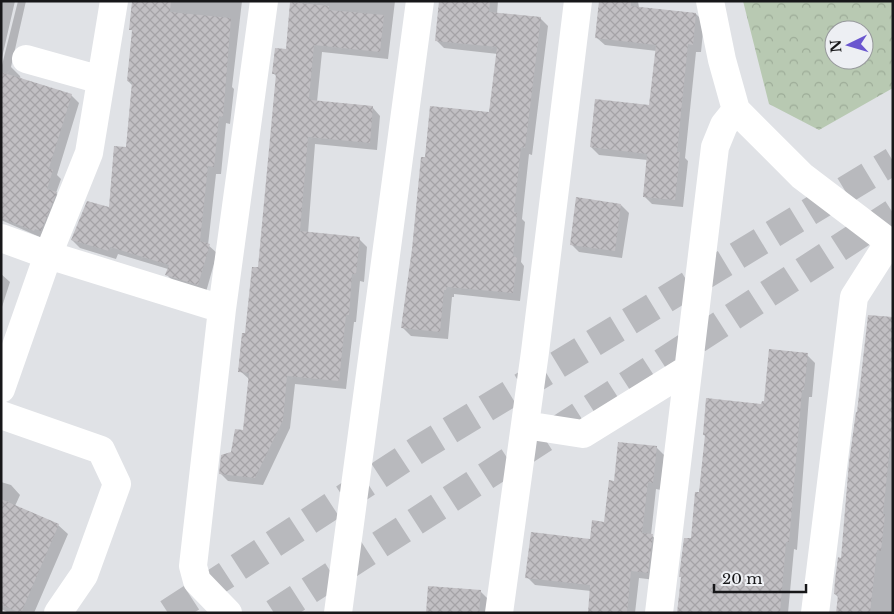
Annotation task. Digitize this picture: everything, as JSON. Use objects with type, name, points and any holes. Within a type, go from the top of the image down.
[{"type":"street","points":[[1,389],[48,255],[89,153],[114,1]]},
{"type":"street","points":[[228,613],[197,581],[193,566],[222,309],[264,1]]},
{"type":"street","points":[[338,613],[420,1]]},
{"type":"street","points":[[499,613],[525,425],[578,1]]},
{"type":"street","points":[[710,1],[722,60],[736,110],[802,176],[891,243],[854,297],[815,613]]},
{"type":"street","points":[[26,59],[101,80]]},
{"type":"street","points":[[659,613],[715,147],[724,125],[736,110]]},
{"type":"street","points":[[1,238],[48,255],[222,309]]},
{"type":"street","points":[[525,425],[582,434],[688,370]]},
{"type":"street","points":[[1,415],[101,450],[117,484],[84,575],[58,613]]},
{"type":"green space","points":[[743,1],[893,1],[893,88],[819,130],[769,104]]},
{"type":"building","points":[[132,1],[171,1],[170,12],[231,18],[223,117],[219,116],[214,167],[208,166],[200,241],[210,244],[198,285],[165,275],[169,265],[110,247],[109,251],[71,240],[87,201],[109,207],[114,146],[126,147],[132,82],[127,81],[132,30],[129,30]]},
{"type":"building","points":[[439,1],[490,1],[489,12],[541,17],[525,148],[521,147],[514,212],[517,213],[513,256],[517,257],[513,293],[447,287],[444,290],[440,332],[401,328],[412,249],[421,157],[425,157],[430,106],[489,112],[497,47],[435,41]]},
{"type":"building","points":[[599,1],[631,1],[631,6],[696,13],[693,45],[688,44],[677,152],[680,152],[675,200],[643,197],[647,154],[590,147],[595,99],[649,105],[656,45],[595,38]]},
{"type":"building","points":[[290,2],[329,6],[329,10],[384,15],[380,52],[314,45],[309,98],[311,100],[373,106],[370,143],[308,137],[300,231],[360,237],[356,274],[352,274],[349,315],[346,315],[339,381],[287,376],[283,420],[255,478],[219,474],[221,455],[231,452],[235,429],[243,430],[249,373],[238,372],[242,333],[245,333],[252,267],[258,267],[276,74],[272,74],[275,48],[286,49]]},
{"type":"building","points":[[1,72],[72,94],[49,168],[53,170],[47,189],[57,192],[41,231],[35,229],[34,231],[1,218]]},
{"type":"building","points":[[576,197],[621,204],[615,251],[570,245]]},
{"type":"building","points":[[868,315],[893,317],[893,416],[883,514],[885,514],[881,551],[877,550],[870,613],[836,613],[838,595],[834,594],[835,580],[838,557],[841,558],[849,462],[857,412]]},
{"type":"building","points":[[769,349],[808,353],[804,390],[802,390],[789,542],[786,542],[780,613],[677,613],[684,538],[691,538],[695,492],[699,492],[705,435],[703,435],[706,398],[761,404],[764,401]]},
{"type":"building","points":[[618,442],[657,446],[653,483],[648,482],[642,533],[653,534],[648,573],[631,571],[627,613],[588,613],[590,585],[525,578],[531,532],[590,539],[592,520],[604,522],[609,480],[614,481]]},
{"type":"building","points":[[1,499],[59,524],[21,613],[1,605]]},
{"type":"building","points":[[428,586],[481,590],[479,613],[426,613]]},
{"type":"tunnel","points":[[168,613],[419,449],[893,161]]},
{"type":"tunnel","points":[[274,613],[893,213]]}]
